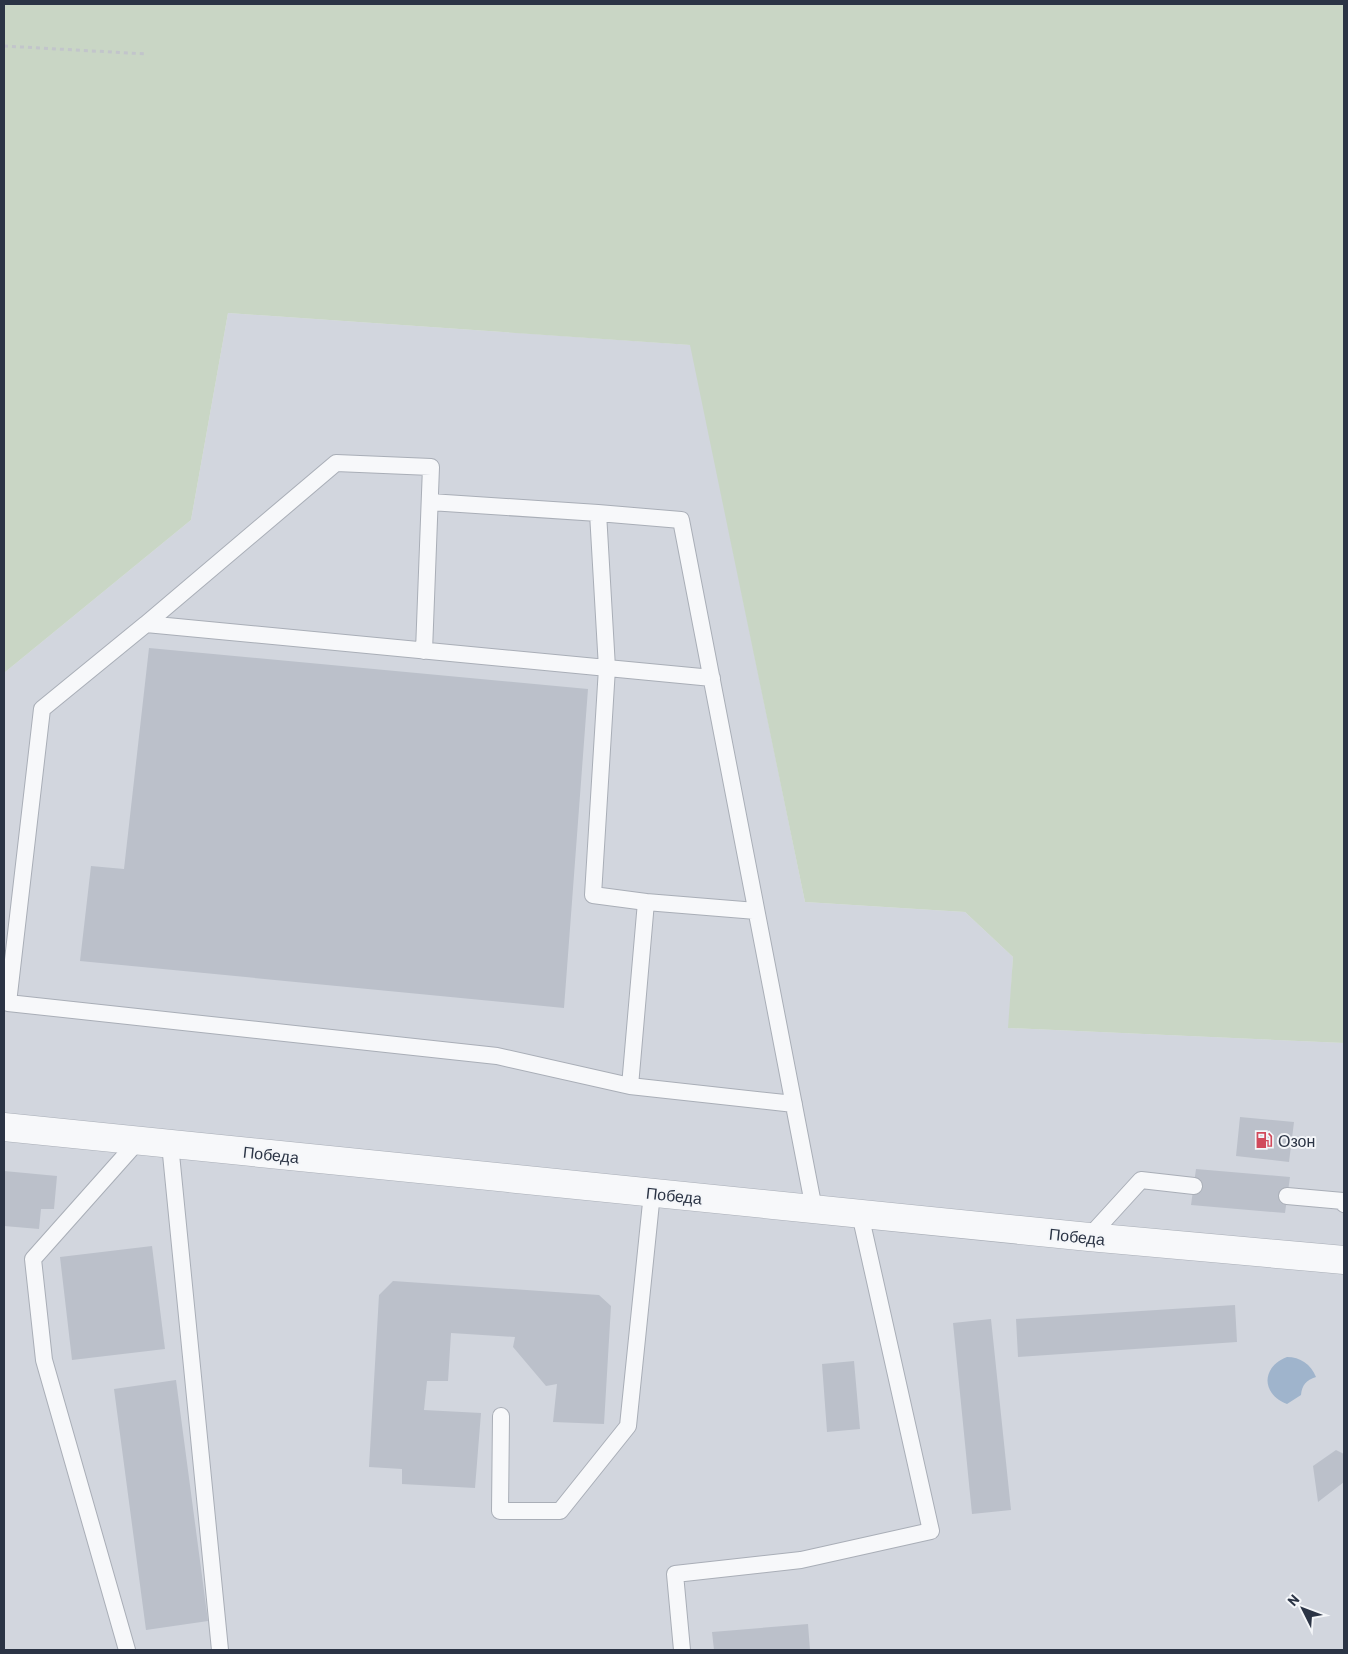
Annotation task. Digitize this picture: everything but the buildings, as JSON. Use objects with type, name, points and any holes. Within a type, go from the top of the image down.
[{"type":"street","name":"Победа","points":[[4,1127],[1089,1237],[1344,1260]]},
{"type":"lane","points":[[424,650],[431,467],[336,463],[146,624],[42,709],[8,1003],[497,1056],[630,1086],[794,1104]]},
{"type":"lane","points":[[430,502],[681,520],[814,1209]]},
{"type":"lane","points":[[598,513],[607,668],[593,895],[646,902],[756,910]]},
{"type":"lane","points":[[146,624],[712,678]]},
{"type":"lane","points":[[630,1086],[646,902]]},
{"type":"lane","points":[[126,1650],[44,1360],[33,1258],[138,1141]]},
{"type":"lane","points":[[170,1144],[220,1650]]},
{"type":"lane","points":[[1089,1237],[1141,1180],[1194,1186]]},
{"type":"lane","points":[[501,1416],[500,1511],[560,1511],[628,1426],[652,1192]]},
{"type":"lane","points":[[1287,1196],[1343,1201],[1344,1204]]},
{"type":"lane","points":[[682,1650],[675,1574],[802,1560],[931,1531],[860,1214]]},
{"type":"path","points":[[4,46],[147,54]]},
{"type":"shaded area","points":[[228,313],[691,345],[805,902],[965,912],[1013,957],[1009,1028],[1344,1043],[1344,1650],[4,1650],[4,673],[191,520]]},
{"type":"green space","points":[[4,4],[1344,4],[1344,1043],[1008,1028],[1013,957],[965,912],[805,902],[690,345],[228,313],[191,520],[4,673]]},
{"type":"water","points":[[1287,1357],[1296,1358],[1304,1362],[1311,1368],[1316,1377],[1305,1383],[1301,1395],[1287,1404],[1278,1400],[1272,1394],[1268,1380],[1272,1367],[1278,1361]]},
{"type":"place","name":"Озон","points":[[1264,1140]]}]
